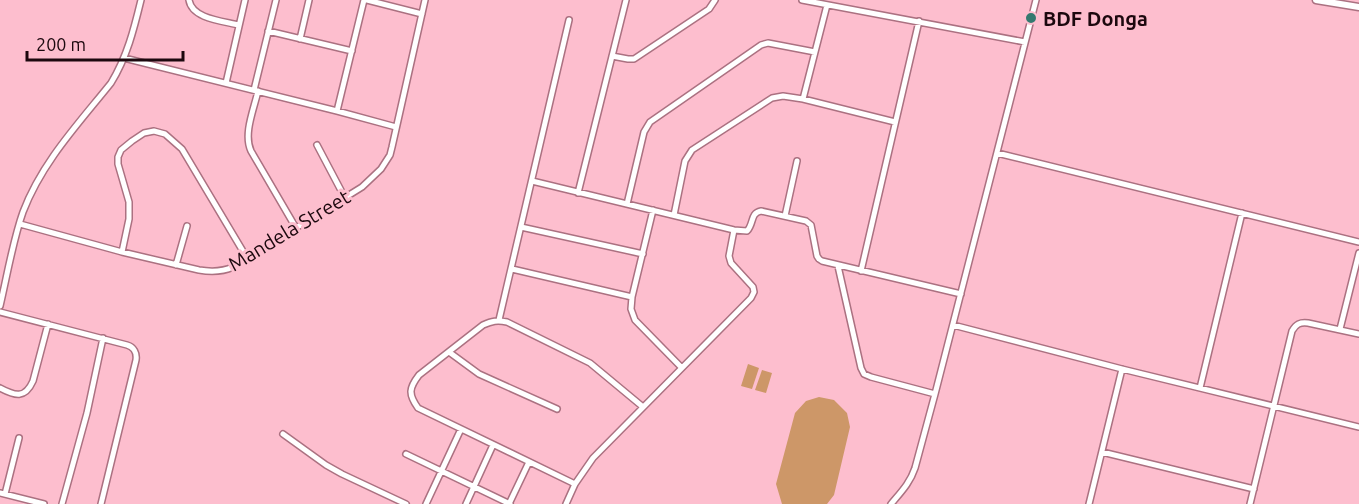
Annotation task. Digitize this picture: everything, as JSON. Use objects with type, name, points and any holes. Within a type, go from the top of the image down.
[{"type":"main road","points":[[1316,0],[1359,5]]},
{"type":"main road","points":[[1340,0],[1359,5]]},
{"type":"street","points":[[0,306],[3,283],[30,196],[46,166],[111,82],[124,58],[141,0]]},
{"type":"street","points":[[189,0],[191,8],[200,15],[239,24]]},
{"type":"street","points":[[226,83],[245,0]]},
{"type":"street","points":[[276,0],[247,135],[251,151],[296,228]]},
{"type":"street","points":[[300,39],[309,0]]},
{"type":"street","points":[[337,111],[366,0],[422,14]]},
{"type":"street","name":"Mandela Street","points":[[20,224],[176,265],[204,271],[229,269],[345,198],[371,180],[381,169],[390,155],[425,0]]},
{"type":"street","points":[[579,193],[627,0]]},
{"type":"street","points":[[612,56],[634,59],[709,9],[715,0]]},
{"type":"street","points":[[802,0],[1025,42]]},
{"type":"street","points":[[891,504],[912,478],[1036,0]]},
{"type":"street","points":[[803,99],[827,5]]},
{"type":"street","points":[[499,320],[569,20]]},
{"type":"street","points":[[861,271],[920,21]]},
{"type":"street","points":[[268,31],[352,51]]},
{"type":"street","points":[[627,204],[644,132],[650,122],[761,45],[768,43],[815,52]]},
{"type":"street","points":[[124,58],[396,127]]},
{"type":"street","points":[[674,215],[685,161],[692,150],[772,98],[783,96],[803,99],[895,122]]},
{"type":"street","points":[[122,252],[129,219],[129,202],[117,164],[118,157],[132,141],[144,133],[154,131],[165,134],[182,149],[247,258]]},
{"type":"street","points":[[317,145],[345,198]]},
{"type":"street","points":[[997,153],[1359,242]]},
{"type":"street","points":[[784,216],[797,161]]},
{"type":"street","points":[[532,182],[734,230],[747,231],[754,214],[761,211],[806,221],[809,223],[819,259],[838,266],[961,294]]},
{"type":"street","points":[[653,210],[631,309],[635,320],[681,368]]},
{"type":"street","points":[[1200,388],[1242,213]]},
{"type":"street","points":[[176,265],[187,226]]},
{"type":"street","points":[[521,227],[642,254]]},
{"type":"street","points":[[566,504],[575,484],[592,458],[751,298],[754,292],[753,287],[731,263],[729,256],[734,230]]},
{"type":"street","points":[[1340,329],[1359,253]]},
{"type":"street","points":[[838,266],[864,374],[935,394]]},
{"type":"street","points":[[512,269],[632,297]]},
{"type":"street","points":[[0,312],[130,345],[134,350],[136,357],[101,504]]},
{"type":"street","points":[[575,484],[418,408],[412,399],[411,390],[414,382],[419,375],[483,325],[499,320],[590,363],[643,407]]},
{"type":"street","points":[[1250,504],[1295,325],[1308,323],[1359,334]]},
{"type":"street","points":[[0,388],[15,394],[29,389],[48,324]]},
{"type":"street","points":[[953,326],[1359,427]]},
{"type":"street","points":[[62,504],[87,413],[103,338]]},
{"type":"street","points":[[449,352],[479,374],[557,409]]},
{"type":"street","points":[[1089,504],[1122,369]]},
{"type":"street","points":[[426,504],[461,429]]},
{"type":"street","points":[[283,434],[326,465],[406,504]]},
{"type":"street","points":[[19,438],[2,493],[33,503],[44,504]]},
{"type":"street","points":[[466,504],[494,445]]},
{"type":"street","points":[[1102,452],[1254,489]]},
{"type":"street","points":[[406,454],[509,504],[529,462]]},
{"type":"shaded area","points":[[748,364],[759,368],[752,389],[741,386]]},
{"type":"shaded area","points":[[762,370],[772,373],[766,393],[755,390]]},
{"type":"shaded area","points":[[819,397],[834,400],[847,413],[850,427],[834,495],[827,504],[782,504],[776,484],[795,413],[806,401]]},
{"type":"place","name":"BDF Donga","points":[[1031,18]]}]
